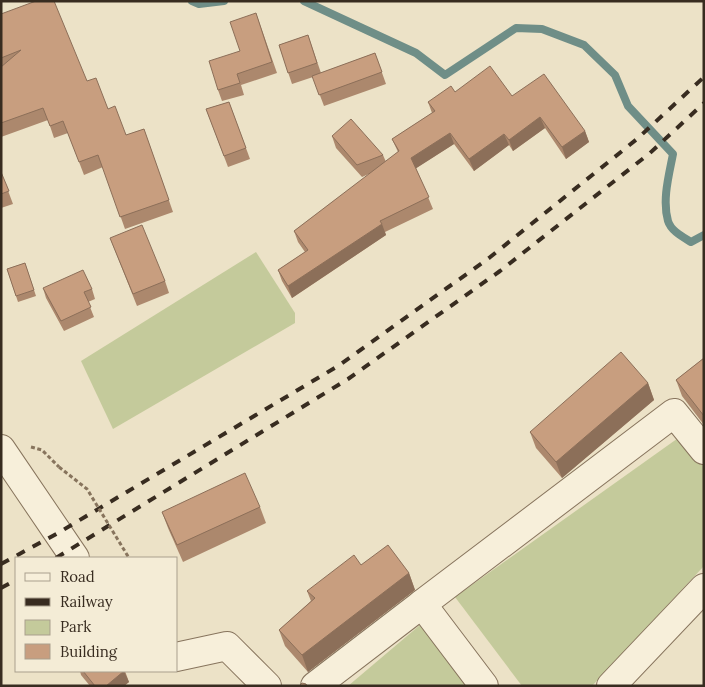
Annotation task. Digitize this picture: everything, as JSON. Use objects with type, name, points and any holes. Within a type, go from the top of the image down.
[{"type":"street","points":[[315,686],[674,413],[704,450]]},
{"type":"street","points":[[4,457],[74,557]]},
{"type":"street","points":[[611,686],[704,588]]},
{"type":"street","points":[[422,604],[484,686]]},
{"type":"street","points":[[178,657],[227,646],[267,686]]},
{"type":"path","points":[[59,467],[88,489],[128,557]]},
{"type":"green space","points":[[256,252],[295,313],[295,323],[113,429],[81,361]]},
{"type":"green space","points":[[681,436],[704,464],[704,566],[592,686],[522,686],[455,597]]},
{"type":"green space","points":[[420,625],[468,686],[348,686]]},
{"type":"building","points":[[36,1],[54,1],[87,81],[96,78],[108,109],[115,106],[126,135],[144,129],[169,200],[120,217],[98,155],[79,162],[63,121],[50,126],[43,108],[1,123],[1,67],[21,50],[1,58],[1,14]]},
{"type":"building","points":[[256,13],[272,62],[237,74],[240,83],[218,90],[209,61],[240,51],[230,22]]},
{"type":"building","points":[[308,35],[317,63],[288,73],[279,45]]},
{"type":"building","points":[[375,53],[382,72],[319,95],[312,76]]},
{"type":"building","points":[[490,66],[512,96],[544,74],[585,131],[562,147],[540,117],[509,140],[504,134],[469,159],[450,133],[411,158],[429,197],[380,221],[382,224],[288,286],[278,270],[308,250],[294,231],[399,151],[392,139],[435,111],[428,102],[451,86],[455,92]]},
{"type":"building","points":[[229,102],[246,148],[224,156],[206,109]]},
{"type":"building","points":[[351,119],[383,155],[357,165],[332,136]]},
{"type":"building","points":[[1,172],[9,191],[1,194]]},
{"type":"building","points":[[142,225],[165,281],[133,294],[110,238]]},
{"type":"building","points":[[25,263],[34,290],[16,296],[7,269]]},
{"type":"building","points":[[83,270],[92,289],[84,292],[91,307],[61,321],[43,288]]},
{"type":"building","points":[[621,352],[648,383],[556,462],[530,432]]},
{"type":"building","points":[[704,358],[704,416],[676,380]]},
{"type":"building","points":[[245,473],[260,507],[177,545],[162,512]]},
{"type":"building","points":[[388,545],[409,573],[302,655],[279,630],[315,598],[307,591],[354,555],[361,565]]},
{"type":"building","points":[[84,672],[123,672],[106,686],[95,686]]},
{"type":"waterway","points":[[192,1],[199,4],[224,1]]},
{"type":"waterway","points":[[304,1],[416,53],[445,75],[516,28],[542,29],[584,45],[615,75],[628,106],[673,154],[666,196],[666,213],[670,225],[691,242],[704,235]]},
{"type":"railway","points":[[1,564],[58,533],[338,366],[489,258],[637,139],[704,77]]},
{"type":"railway","points":[[58,557],[348,379],[500,271],[650,153],[704,103]]},
{"type":"railway","points":[[1,588],[15,581]]}]
